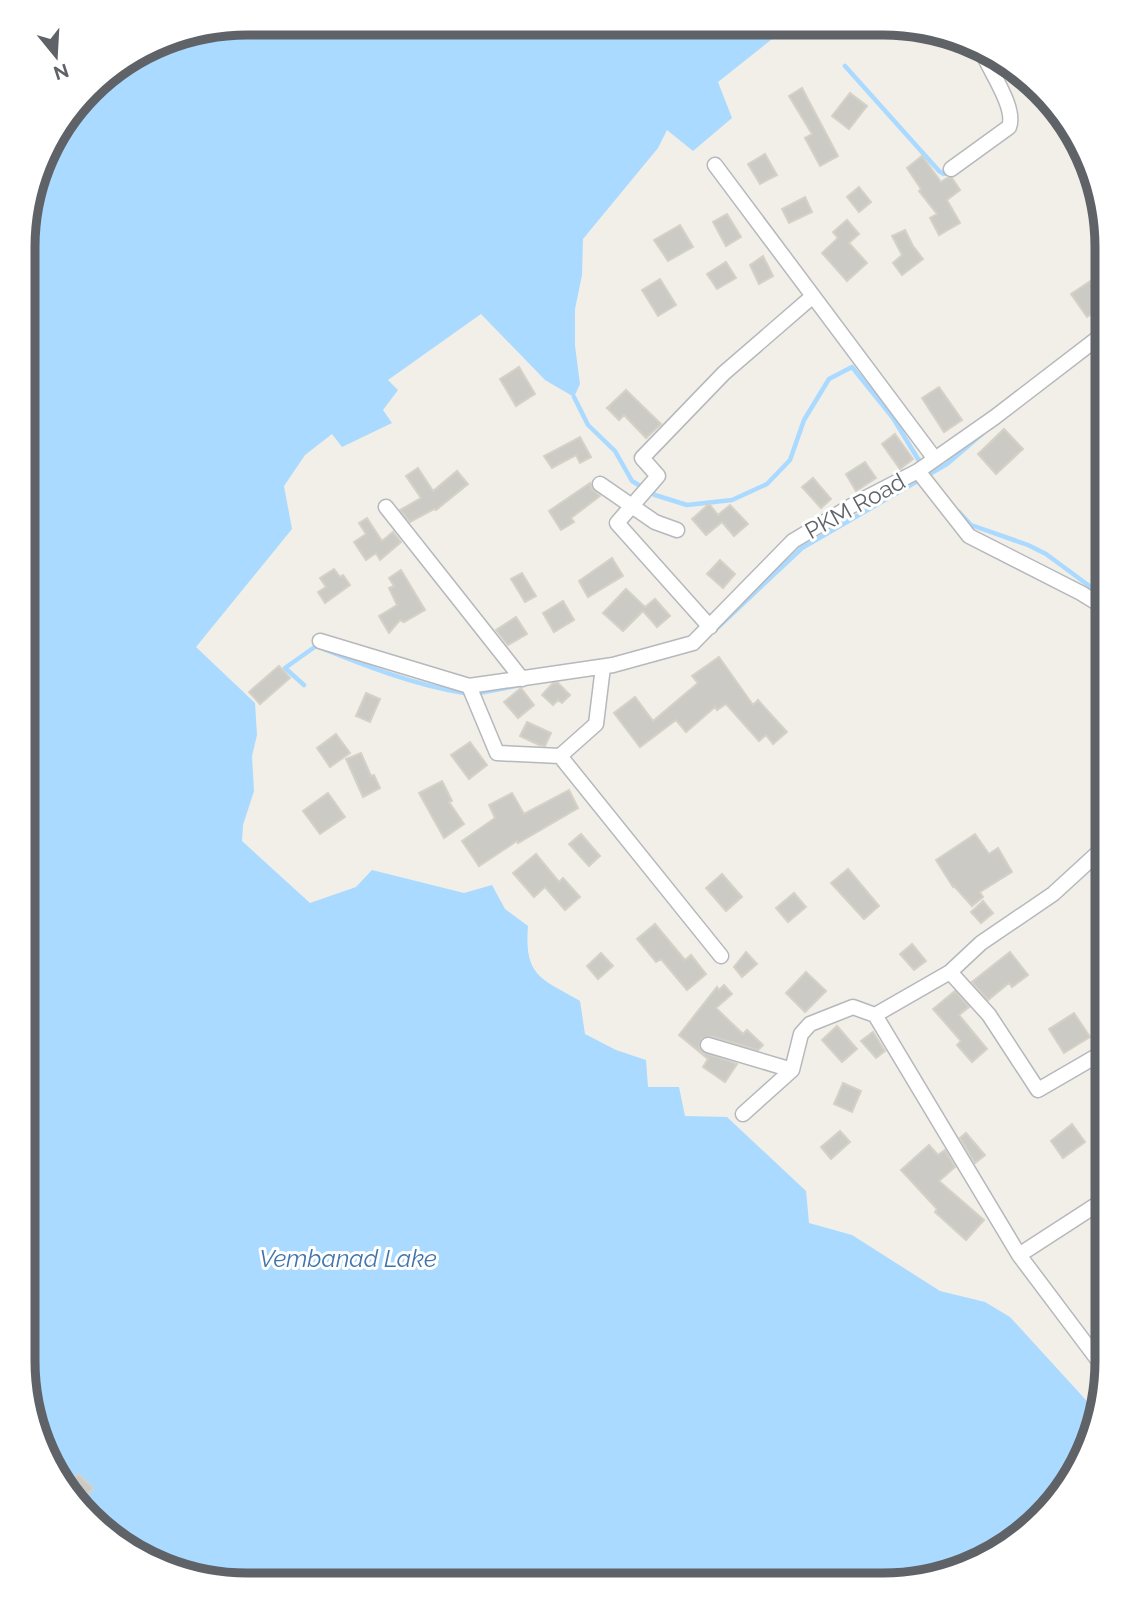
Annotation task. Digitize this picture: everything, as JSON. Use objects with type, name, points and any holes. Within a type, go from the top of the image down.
[{"type":"street","points":[[951,169],[1009,127],[1012,120],[1009,106],[987,62]]},
{"type":"street","points":[[715,165],[935,459]]},
{"type":"street","points":[[710,627],[617,523],[658,476],[642,458],[724,373],[813,296]]},
{"type":"street","name":"PKM Road","points":[[320,641],[469,686],[603,667],[687,648],[793,541],[858,502],[918,471],[995,417],[1095,340]]},
{"type":"street","points":[[918,471],[969,536],[1095,602]]},
{"type":"street","points":[[600,484],[655,522],[677,530]]},
{"type":"street","points":[[386,507],[522,678]]},
{"type":"street","points":[[469,686],[497,753],[560,756],[596,724],[603,667]]},
{"type":"street","points":[[560,756],[721,956]]},
{"type":"street","points":[[875,1015],[950,972],[981,943],[1053,894],[1095,856]]},
{"type":"street","points":[[950,972],[989,1015],[1038,1090],[1095,1057]]},
{"type":"street","points":[[743,1114],[792,1070],[802,1034],[810,1024],[853,1007],[875,1015],[1019,1255],[1095,1357]]},
{"type":"street","points":[[708,1045],[792,1070]]},
{"type":"street","points":[[1019,1255],[1095,1206]]},
{"type":"water","name":"Vembanad Lake","points":[[233,35],[779,35],[718,82],[732,118],[693,151],[667,130],[658,148],[583,239],[582,275],[575,309],[575,346],[580,384],[574,397],[545,380],[481,314],[388,380],[398,390],[383,410],[392,423],[342,447],[332,434],[305,455],[284,486],[292,529],[196,647],[255,703],[257,735],[252,756],[254,791],[243,825],[242,841],[310,903],[356,887],[372,870],[464,893],[492,885],[505,909],[528,926],[529,956],[538,974],[545,981],[580,1001],[585,1034],[616,1050],[646,1060],[648,1087],[679,1087],[685,1116],[727,1117],[806,1191],[809,1223],[852,1235],[940,1291],[985,1302],[1010,1317],[1090,1405],[1073,1455],[1042,1501],[1001,1537],[977,1551],[938,1566],[883,1573],[219,1571],[192,1566],[141,1545],[97,1511],[71,1479],[51,1442],[42,1416],[35,1361],[35,247],[39,206],[46,179],[63,141],[88,107],[129,71],[179,46]]},
{"type":"building","points":[[802,88],[838,156],[820,166],[805,138],[812,134],[789,96]]},
{"type":"building","points":[[850,93],[867,106],[849,129],[832,116]]},
{"type":"building","points":[[765,154],[777,175],[760,184],[748,164]]},
{"type":"building","points":[[922,156],[941,182],[952,178],[960,190],[947,200],[960,223],[939,235],[930,218],[937,214],[919,191],[921,189],[907,168]]},
{"type":"building","points":[[859,187],[871,202],[859,212],[847,197]]},
{"type":"building","points":[[805,197],[812,212],[789,223],[782,209]]},
{"type":"building","points":[[727,214],[741,237],[726,246],[713,222]]},
{"type":"building","points":[[847,220],[859,234],[849,243],[867,263],[847,281],[822,253],[838,238],[833,232]]},
{"type":"building","points":[[680,225],[693,247],[668,261],[654,240]]},
{"type":"building","points":[[905,230],[923,259],[902,275],[893,263],[902,255],[892,236]]},
{"type":"building","points":[[763,256],[773,276],[759,284],[750,265]]},
{"type":"building","points":[[726,262],[736,278],[717,289],[707,274]]},
{"type":"building","points":[[1095,278],[1095,312],[1087,317],[1071,294]]},
{"type":"building","points":[[660,279],[676,305],[658,316],[642,290]]},
{"type":"building","points":[[519,367],[535,394],[516,406],[500,379]]},
{"type":"building","points":[[939,387],[962,420],[944,432],[922,398]]},
{"type":"building","points":[[626,390],[661,424],[646,438],[624,415],[619,420],[607,408]]},
{"type":"building","points":[[1004,429],[1023,449],[996,474],[978,454]]},
{"type":"building","points":[[895,434],[913,459],[900,469],[882,444]]},
{"type":"building","points":[[580,437],[591,457],[580,463],[576,455],[552,468],[544,456]]},
{"type":"building","points":[[865,462],[876,478],[856,491],[846,474]]},
{"type":"building","points":[[418,468],[433,491],[457,471],[468,484],[436,510],[410,522],[400,510],[421,498],[406,476]]},
{"type":"building","points":[[813,478],[831,499],[821,508],[802,487]]},
{"type":"building","points":[[590,483],[600,496],[571,518],[574,522],[561,530],[549,511]]},
{"type":"building","points":[[709,504],[718,515],[730,505],[748,524],[734,536],[722,522],[706,535],[692,519]]},
{"type":"building","points":[[367,518],[382,541],[393,532],[401,542],[380,560],[376,553],[366,560],[354,542],[366,534],[359,523]]},
{"type":"building","points":[[612,558],[623,576],[588,597],[579,581]]},
{"type":"building","points":[[720,560],[735,574],[723,588],[707,574]]},
{"type":"building","points":[[334,569],[340,577],[343,575],[350,585],[325,603],[318,592],[326,587],[320,578]]},
{"type":"building","points":[[401,570],[425,610],[404,622],[400,620],[389,633],[379,616],[397,605],[389,588],[394,586],[389,578]]},
{"type":"building","points":[[522,573],[536,596],[525,602],[511,579]]},
{"type":"building","points":[[626,589],[645,607],[655,599],[670,616],[657,627],[643,611],[623,631],[603,613]]},
{"type":"building","points":[[563,601],[574,620],[554,632],[543,613]]},
{"type":"building","points":[[516,617],[527,634],[508,645],[496,630]]},
{"type":"building","points":[[719,657],[753,705],[758,700],[787,732],[773,744],[766,735],[759,741],[726,704],[717,710],[715,707],[686,732],[676,720],[640,747],[614,713],[635,697],[653,721],[698,683],[692,676]]},
{"type":"building","points":[[279,666],[290,678],[260,704],[249,692]]},
{"type":"building","points":[[553,683],[558,683],[570,695],[562,703],[558,700],[553,705],[542,695]]},
{"type":"building","points":[[521,688],[534,705],[518,718],[504,702]]},
{"type":"building","points":[[366,693],[380,699],[370,722],[356,716]]},
{"type":"building","points":[[527,722],[551,733],[545,746],[520,736]]},
{"type":"building","points":[[336,734],[350,753],[330,767],[317,748]]},
{"type":"building","points":[[470,742],[487,765],[469,779],[451,755]]},
{"type":"building","points":[[361,753],[371,776],[374,775],[380,788],[363,797],[346,759]]},
{"type":"building","points":[[442,781],[452,801],[449,802],[464,824],[444,838],[419,793]]},
{"type":"building","points":[[569,790],[578,808],[518,843],[517,841],[479,866],[462,841],[495,818],[489,805],[512,793],[524,814]]},
{"type":"building","points":[[328,793],[345,817],[320,834],[303,811]]},
{"type":"building","points":[[581,834],[600,856],[589,866],[569,844]]},
{"type":"building","points":[[975,834],[989,854],[998,848],[1012,872],[980,892],[983,897],[972,906],[953,887],[936,860]]},
{"type":"building","points":[[536,854],[559,882],[563,878],[580,897],[565,910],[545,887],[534,897],[513,873]]},
{"type":"building","points":[[848,869],[879,906],[864,919],[831,883]]},
{"type":"building","points":[[722,874],[742,897],[726,911],[706,888]]},
{"type":"building","points":[[794,893],[806,907],[788,922],[776,908]]},
{"type":"building","points":[[983,901],[993,913],[981,923],[971,912]]},
{"type":"building","points":[[655,924],[685,960],[691,955],[706,974],[687,990],[661,959],[656,962],[637,939]]},
{"type":"building","points":[[912,944],[926,961],[914,970],[900,954]]},
{"type":"building","points":[[746,952],[757,964],[742,977],[734,967]]},
{"type":"building","points":[[1010,952],[1028,975],[1012,987],[1009,983],[988,1000],[972,982]]},
{"type":"building","points":[[601,953],[613,966],[598,979],[587,966]]},
{"type":"building","points":[[806,972],[826,991],[805,1012],[786,993]]},
{"type":"building","points":[[724,985],[732,994],[716,1008],[743,1034],[747,1030],[763,1045],[758,1050],[711,1036],[701,1039],[699,1047],[702,1052],[737,1064],[725,1082],[703,1067],[708,1059],[679,1035],[717,987],[719,990]]},
{"type":"building","points":[[955,991],[969,1007],[959,1015],[987,1049],[972,1062],[957,1045],[961,1041],[933,1009]]},
{"type":"building","points":[[1074,1013],[1090,1037],[1064,1053],[1049,1029]]},
{"type":"building","points":[[837,1026],[857,1049],[842,1062],[822,1040]]},
{"type":"building","points":[[873,1032],[885,1051],[876,1058],[861,1041]]},
{"type":"building","points":[[843,1083],[861,1091],[852,1112],[834,1104]]},
{"type":"building","points":[[1072,1124],[1085,1142],[1063,1158],[1051,1141]]},
{"type":"building","points":[[840,1131],[850,1142],[831,1159],[821,1147]]},
{"type":"building","points":[[966,1133],[985,1155],[975,1163],[960,1138]]},
{"type":"building","points":[[929,1145],[938,1155],[945,1150],[955,1167],[939,1181],[984,1220],[966,1240],[935,1212],[937,1209],[901,1170]]},
{"type":"building","points":[[78,1474],[93,1488],[85,1497],[72,1480]]},
{"type":"waterway","points":[[845,66],[939,171],[944,174],[949,172]]},
{"type":"waterway","points":[[574,397],[588,425],[615,451],[632,481],[655,495],[687,505],[732,500],[767,484],[790,460],[804,420],[829,379],[852,367],[893,418],[921,464]]},
{"type":"waterway","points":[[714,631],[802,548],[947,464],[982,434]]},
{"type":"waterway","points":[[959,512],[971,525],[1046,554],[1095,590]]},
{"type":"waterway","points":[[304,685],[285,668],[316,646],[408,680],[464,693]]},
{"type":"waterway","points":[[474,694],[521,685]]}]
